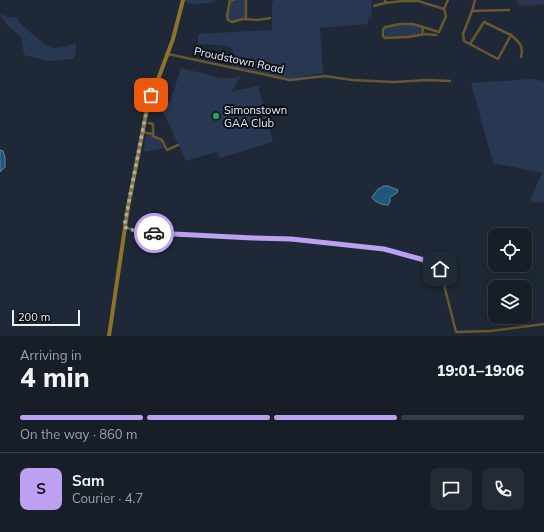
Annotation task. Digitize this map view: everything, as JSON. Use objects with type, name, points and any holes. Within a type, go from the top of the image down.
[{"type":"main road","points":[[109,336],[124,227],[142,132],[150,98],[168,54],[183,0]]},
{"type":"street","points":[[234,0],[230,0],[227,16],[227,19],[232,22],[246,19],[266,21],[270,18]]},
{"type":"street","points":[[246,0],[246,19]]},
{"type":"street","points":[[436,35],[385,38],[383,36],[383,30],[385,27],[413,24],[439,32],[446,16],[444,9],[448,0]]},
{"type":"street","points":[[474,0],[472,11],[463,34],[464,41],[498,59],[511,35]]},
{"type":"street","points":[[374,6],[385,2],[418,1],[444,9]]},
{"type":"street","points":[[472,11],[509,10]]},
{"type":"street","points":[[470,44],[484,22],[511,35],[522,45],[523,51],[521,57]]},
{"type":"street","points":[[422,35],[423,27]]},
{"type":"street","name":"Proudstown Road","points":[[168,54],[290,80],[325,76],[352,80],[394,82],[428,80],[450,82]]},
{"type":"street","points":[[149,123],[153,124],[153,134]]},
{"type":"street","points":[[142,132],[153,134],[156,138],[163,141],[167,150],[178,145]]},
{"type":"street","points":[[124,227],[136,231],[151,233],[291,239],[392,250],[437,264],[440,269],[456,332],[491,331],[544,324]]},
{"type":"shaded area","points":[[185,0],[215,0],[215,2],[196,4],[186,3]]},
{"type":"shaded area","points":[[234,0],[245,0],[245,18],[232,21],[228,19],[228,15],[231,2]]},
{"type":"shaded area","points":[[273,0],[372,0],[371,16],[368,18],[368,24],[320,28],[323,73],[292,79],[231,67],[233,52],[230,46],[198,44],[198,34],[272,30]]},
{"type":"shaded area","points":[[515,0],[544,0],[544,5],[519,7]]},
{"type":"shaded area","points":[[519,0],[544,0],[544,4],[519,5]]},
{"type":"shaded area","points":[[0,14],[8,17],[17,17],[17,20],[28,31],[50,47],[60,48],[76,43],[75,56],[72,59],[48,61],[24,55],[21,37],[7,25]]},
{"type":"shaded area","points":[[414,25],[421,27],[420,34],[385,37],[385,28]]},
{"type":"shaded area","name":"Simonstown GAA Club","points":[[181,68],[221,78],[241,76],[232,91],[258,86],[273,142],[220,158],[216,152],[186,161],[158,101],[170,102]]},
{"type":"shaded area","points":[[532,79],[544,81],[544,202],[535,203],[530,200],[542,173],[493,163],[471,83]]},
{"type":"shaded area","points":[[148,134],[162,141],[163,143],[161,144],[165,148],[144,152],[145,138]]},
{"type":"shaded area","points":[[0,150],[3,151],[5,157],[5,167],[0,172]]},
{"type":"shaded area","points":[[384,186],[398,190],[397,193],[390,197],[390,202],[388,205],[378,203],[372,197],[378,189]]},
{"type":"way so far","points":[[151,95],[147,108],[124,227],[136,231],[154,233]]},
{"type":"place","name":"Simonstown GAA Club","points":[[216,116]]},
{"type":"route","points":[[154,233],[291,239],[392,250],[435,263],[440,269]]}]
